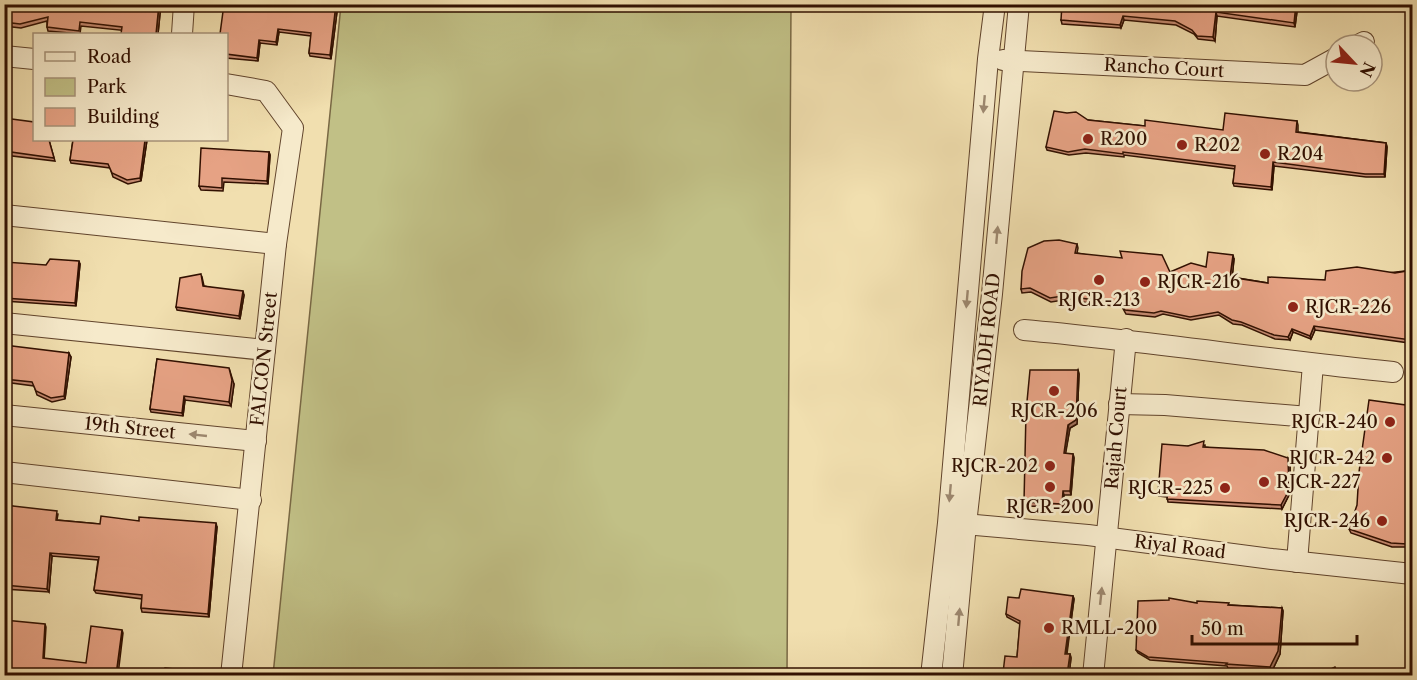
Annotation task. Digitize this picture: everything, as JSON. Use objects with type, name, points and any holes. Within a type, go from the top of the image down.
[{"type":"street","points":[[182,33],[184,4]]},
{"type":"street","name":"RIYADH ROAD","points":[[952,675],[957,523],[988,59],[995,4]]},
{"type":"street","name":"RIYADH ROAD","points":[[931,675],[992,294],[1018,4]]},
{"type":"street","points":[[4,56],[33,59]]},
{"type":"street","name":"Rancho Court","points":[[988,59],[1305,75],[1324,65]]},
{"type":"street","name":"FALCON Street","points":[[228,84],[266,91],[292,128],[276,244],[231,675]]},
{"type":"street","points":[[4,215],[276,244]]},
{"type":"street","points":[[4,323],[265,350]]},
{"type":"street","points":[[1024,330],[1126,339],[1313,364],[1393,372]]},
{"type":"street","name":"Rajah Court","points":[[1093,675],[1126,339]]},
{"type":"street","points":[[1298,562],[1313,364]]},
{"type":"street","points":[[1119,404],[1309,417]]},
{"type":"street","name":"19th Street","points":[[4,415],[256,441]]},
{"type":"street","points":[[4,472],[250,500]]},
{"type":"street","name":"Riyal Road","points":[[957,523],[1413,574]]},
{"type":"green space","points":[[341,5],[791,5],[787,675],[273,675]]},
{"type":"building","points":[[4,4],[159,4],[156,33],[121,33],[122,27],[80,22],[79,31],[47,27],[48,17],[20,24],[4,22]]},
{"type":"building","points":[[224,4],[336,4],[330,55],[309,53],[311,33],[278,29],[276,42],[259,40],[257,58],[228,54],[228,33],[220,33]]},
{"type":"building","points":[[1062,4],[1296,4],[1294,23],[1216,12],[1213,37],[1197,36],[1192,30],[1175,21],[1123,16],[1120,25],[1061,20]]},
{"type":"building","points":[[1054,111],[1076,112],[1088,120],[1145,126],[1145,120],[1223,130],[1225,113],[1297,121],[1296,132],[1386,143],[1384,174],[1365,174],[1273,162],[1271,187],[1233,183],[1235,166],[1123,152],[1123,154],[1085,149],[1068,152],[1046,147]]},
{"type":"building","points":[[4,118],[33,122],[33,141],[49,141],[54,158],[4,151]]},
{"type":"building","points":[[73,141],[145,141],[140,178],[127,180],[112,173],[108,164],[70,160]]},
{"type":"building","points":[[201,148],[269,152],[267,181],[222,178],[222,188],[199,186]]},
{"type":"building","points":[[1059,240],[1077,244],[1075,253],[1122,258],[1120,251],[1162,255],[1170,272],[1191,263],[1206,267],[1208,252],[1233,255],[1230,277],[1268,283],[1268,277],[1325,280],[1326,271],[1357,267],[1395,273],[1413,270],[1413,344],[1409,343],[1411,340],[1314,326],[1310,336],[1292,329],[1288,337],[1274,335],[1232,320],[1218,312],[1190,317],[1161,311],[1154,313],[1125,310],[1120,304],[1081,298],[1075,294],[1050,298],[1030,288],[1021,289],[1022,271],[1028,248],[1044,241]]},
{"type":"building","points":[[50,259],[79,261],[75,303],[4,298],[5,262],[46,265]]},
{"type":"building","points":[[201,274],[203,286],[243,291],[239,316],[176,307],[180,278]]},
{"type":"building","points":[[4,345],[69,353],[64,396],[51,398],[36,391],[32,382],[4,379]]},
{"type":"building","points":[[157,359],[229,368],[232,380],[229,402],[184,396],[182,413],[150,409]]},
{"type":"building","points":[[1030,370],[1078,370],[1076,420],[1068,425],[1064,453],[1073,454],[1070,491],[1063,491],[1062,504],[1024,502],[1026,412]]},
{"type":"building","points":[[1369,400],[1413,406],[1413,471],[1407,544],[1391,543],[1349,529],[1357,505]]},
{"type":"building","points":[[1204,441],[1203,447],[1264,450],[1288,458],[1289,490],[1281,505],[1167,499],[1168,493],[1158,493],[1162,444],[1188,446]]},
{"type":"building","points":[[4,505],[57,511],[56,520],[100,524],[101,516],[139,521],[139,517],[216,523],[208,614],[141,608],[142,595],[94,590],[99,557],[50,553],[47,589],[4,585]]},
{"type":"building","points":[[1021,589],[1073,596],[1065,654],[1070,654],[1067,675],[1009,675],[1003,673],[1005,656],[1017,657],[1020,621],[1006,614],[1008,597],[1019,598]]},
{"type":"building","points":[[1169,598],[1197,603],[1197,601],[1282,608],[1278,651],[1270,667],[1148,657],[1136,650],[1138,601],[1169,600]]},
{"type":"building","points":[[4,620],[45,624],[43,658],[86,663],[91,626],[122,630],[116,675],[4,675]]},
{"type":"building","points":[[1335,667],[1339,675],[1319,675]]},
{"type":"building","points":[[165,668],[193,671],[193,675],[164,675]]},
{"type":"place","name":"R200","points":[[1088,139]]},
{"type":"place","name":"R202","points":[[1182,145]]},
{"type":"place","name":"R204","points":[[1265,154]]},
{"type":"place","name":"RJCR-213","points":[[1099,280]]},
{"type":"place","name":"RJCR-216","points":[[1145,282]]},
{"type":"place","name":"RJCR-226","points":[[1293,307]]},
{"type":"place","name":"RJCR-206","points":[[1054,391]]},
{"type":"place","name":"RJCR-240","points":[[1390,422]]},
{"type":"place","name":"RJCR-242","points":[[1387,458]]},
{"type":"place","name":"RJCR-202","points":[[1050,466]]},
{"type":"place","name":"RJCR-227","points":[[1264,482]]},
{"type":"place","name":"RJCR-200","points":[[1050,487]]},
{"type":"place","name":"RJCR-225","points":[[1225,488]]},
{"type":"place","name":"RJCR-246","points":[[1382,521]]},
{"type":"place","name":"RMLL-200","points":[[1049,628]]}]
